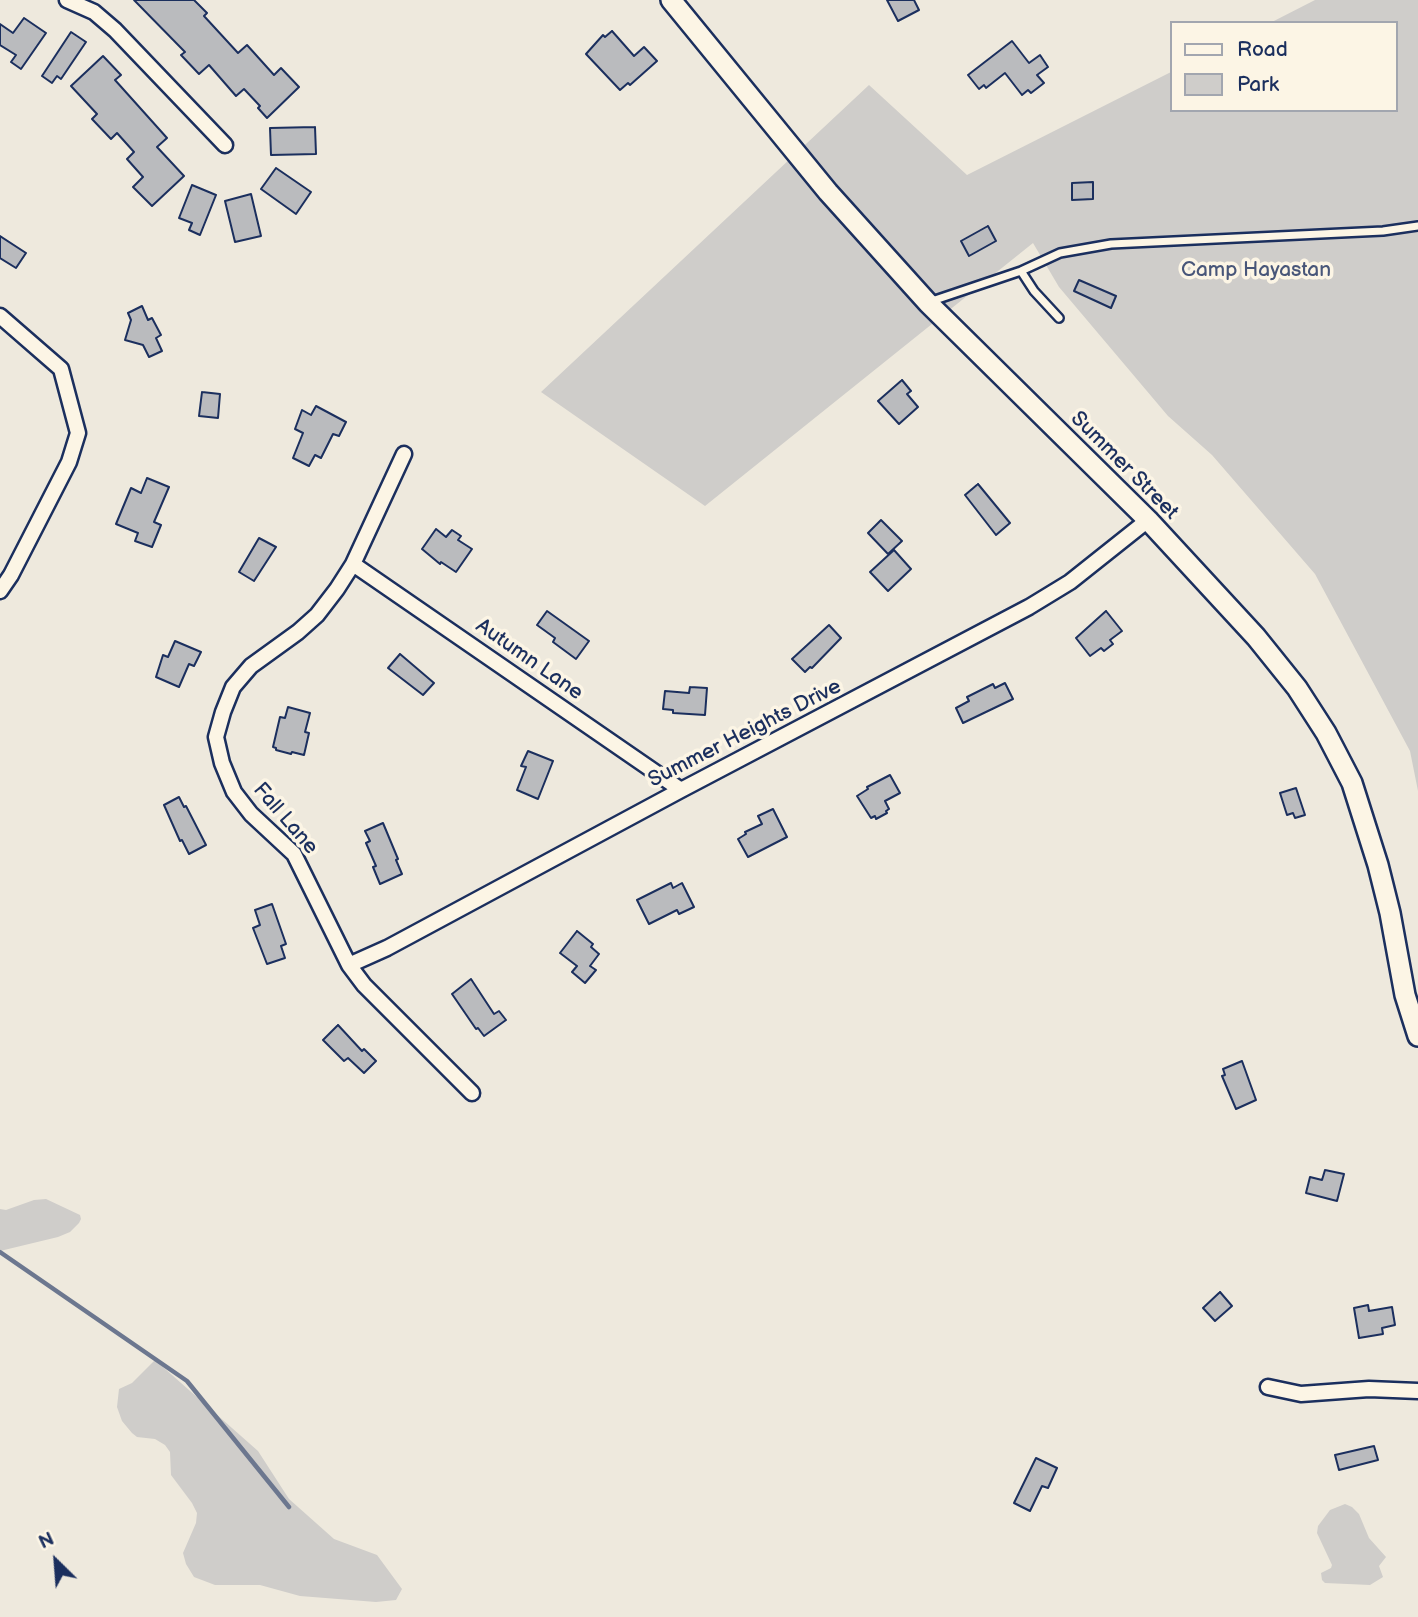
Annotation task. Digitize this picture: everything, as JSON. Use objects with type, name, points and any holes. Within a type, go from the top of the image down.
[{"type":"main road","name":"Summer Street","points":[[671,0],[828,192],[928,303],[1147,520],[1256,637],[1297,688],[1326,733],[1352,783],[1378,865],[1405,995],[1418,1036]]},
{"type":"street","points":[[67,0],[94,12],[115,30],[225,145]]},
{"type":"street","points":[[0,316],[61,369],[78,433],[69,462],[11,575],[0,591]]},
{"type":"street","name":"Fall Lane","points":[[404,454],[353,564],[317,615],[251,666],[233,687],[216,737],[222,763],[234,792],[251,814],[294,854],[349,965],[363,985],[472,1093]]},
{"type":"street","name":"Summer Heights Drive","points":[[349,965],[387,948],[1029,607],[1070,582],[1147,520]]},
{"type":"street","name":"Autumn Lane","points":[[353,564],[681,790]]},
{"type":"street","points":[[1268,1387],[1301,1394],[1369,1389],[1418,1391]]},
{"type":"lane","points":[[928,303],[1021,271],[1060,253],[1111,244],[1383,231],[1418,226]]},
{"type":"lane","points":[[1021,271],[1034,291],[1059,318]]},
{"type":"green space","name":"Camp Hayastan","points":[[1315,0],[1418,0],[1418,791],[1410,751],[1315,574],[1212,455],[1168,416],[1059,287],[1033,243],[705,506],[541,392],[869,85],[967,175],[1170,73],[1170,112],[1397,112],[1397,21],[1274,21]]},
{"type":"green space","points":[[46,1199],[80,1215],[79,1223],[70,1232],[58,1237],[0,1251],[0,1209],[6,1210],[34,1200]]},
{"type":"green space","points":[[155,1360],[258,1451],[289,1499],[334,1539],[377,1555],[402,1589],[396,1600],[376,1602],[300,1596],[260,1585],[215,1585],[194,1577],[183,1553],[196,1523],[197,1513],[171,1475],[170,1452],[155,1439],[137,1437],[132,1433],[122,1421],[117,1407],[119,1389],[132,1383]]},
{"type":"green space","points":[[1345,1504],[1359,1514],[1369,1538],[1386,1557],[1379,1566],[1383,1577],[1370,1585],[1325,1583],[1322,1580],[1321,1573],[1332,1565],[1317,1533],[1318,1526],[1330,1510]]},
{"type":"building","points":[[134,0],[194,0],[207,13],[204,16],[238,53],[247,45],[274,75],[281,68],[299,87],[267,118],[244,89],[236,96],[209,65],[199,74],[181,55],[185,52]]},
{"type":"building","points":[[887,0],[914,0],[919,10],[898,21]]},
{"type":"building","points":[[24,18],[46,33],[21,69],[11,62],[16,55],[0,45],[0,24],[13,33]]},
{"type":"building","points":[[612,31],[634,56],[644,47],[657,61],[630,85],[628,83],[620,90],[586,54],[603,35],[605,37]]},
{"type":"building","points":[[71,32],[86,42],[61,79],[57,76],[52,83],[42,76]]},
{"type":"building","points":[[1012,41],[1029,63],[1040,55],[1048,67],[1037,75],[1044,83],[1031,93],[1028,90],[1022,95],[1005,73],[986,88],[984,85],[979,89],[968,75]]},
{"type":"building","points":[[103,56],[121,75],[115,80],[167,138],[157,147],[184,176],[152,206],[133,187],[143,177],[127,159],[134,152],[117,133],[111,139],[92,119],[97,114],[71,86]]},
{"type":"building","points":[[315,127],[316,154],[271,155],[270,128]]},
{"type":"building","points":[[276,168],[311,192],[296,214],[261,189]]},
{"type":"building","points":[[1093,182],[1093,199],[1072,200],[1072,183]]},
{"type":"building","points":[[192,185],[216,195],[200,235],[189,230],[192,223],[179,218]]},
{"type":"building","points":[[251,194],[261,236],[235,242],[225,201]]},
{"type":"building","points":[[988,226],[996,241],[969,256],[961,241]]},
{"type":"building","points":[[0,236],[26,253],[16,268],[0,258]]},
{"type":"building","points":[[1079,280],[1116,296],[1111,308],[1074,291]]},
{"type":"building","points":[[142,306],[148,320],[152,318],[161,335],[156,338],[162,351],[149,357],[143,345],[125,340],[131,320],[128,313]]},
{"type":"building","points":[[902,380],[911,391],[907,394],[918,407],[899,424],[878,401]]},
{"type":"building","points":[[202,392],[220,394],[218,418],[199,416]]},
{"type":"building","points":[[316,406],[346,422],[339,436],[333,434],[321,458],[315,455],[309,466],[293,458],[303,433],[295,429],[302,410],[311,415]]},
{"type":"building","points":[[147,478],[169,487],[154,522],[161,525],[152,547],[135,541],[138,533],[116,524],[131,488],[141,493]]},
{"type":"building","points":[[978,484],[1010,523],[996,535],[965,495]]},
{"type":"building","points":[[881,520],[902,541],[888,554],[868,533]]},
{"type":"building","points":[[436,529],[446,537],[452,530],[461,536],[458,540],[472,549],[456,572],[441,562],[440,564],[422,549]]},
{"type":"building","points":[[259,538],[276,547],[254,581],[239,572]]},
{"type":"building","points":[[894,550],[911,569],[888,591],[870,572]]},
{"type":"building","points":[[547,611],[589,641],[576,659],[553,642],[555,638],[537,625]]},
{"type":"building","points":[[1106,611],[1122,631],[1110,640],[1113,644],[1090,656],[1076,638]]},
{"type":"building","points":[[829,625],[841,638],[805,672],[792,659]]},
{"type":"building","points":[[175,641],[201,652],[194,666],[189,664],[179,687],[156,677],[163,655],[168,657]]},
{"type":"building","points":[[400,654],[434,683],[423,695],[388,668]]},
{"type":"building","points":[[1005,683],[1013,699],[963,723],[956,708],[969,701],[967,697],[993,684],[995,688]]},
{"type":"building","points":[[690,687],[707,688],[705,715],[673,713],[673,710],[663,709],[665,691],[689,693]]},
{"type":"building","points":[[288,707],[310,713],[305,732],[309,733],[304,755],[291,754],[273,747],[280,717],[285,718]]},
{"type":"building","points":[[528,751],[553,761],[538,799],[517,790],[526,767],[521,766]]},
{"type":"building","points":[[890,775],[900,793],[885,801],[889,809],[887,813],[876,819],[875,816],[871,818],[857,796],[868,789],[867,787]]},
{"type":"building","points":[[1296,788],[1305,815],[1295,818],[1293,813],[1287,815],[1280,793]]},
{"type":"building","points":[[179,797],[206,845],[189,854],[182,840],[180,841],[164,805]]},
{"type":"building","points":[[773,809],[787,837],[748,857],[738,839],[746,834],[745,832],[762,824],[758,816]]},
{"type":"building","points":[[383,823],[402,874],[380,884],[366,843],[370,841],[365,831]]},
{"type":"building","points":[[671,883],[673,888],[682,883],[694,907],[679,914],[677,910],[649,924],[637,900]]},
{"type":"building","points":[[272,904],[286,944],[281,946],[285,958],[267,964],[253,928],[260,925],[255,910]]},
{"type":"building","points":[[577,931],[593,944],[591,947],[599,954],[590,966],[596,970],[585,983],[572,972],[577,966],[560,953]]},
{"type":"building","points":[[471,979],[494,1014],[499,1011],[506,1020],[484,1036],[476,1029],[452,994]]},
{"type":"building","points":[[338,1025],[362,1051],[364,1049],[376,1061],[364,1073],[348,1058],[344,1061],[323,1040]]},
{"type":"building","points":[[1242,1061],[1256,1100],[1236,1109],[1222,1076],[1225,1075],[1223,1069]]},
{"type":"building","points":[[1325,1170],[1344,1174],[1337,1201],[1306,1193],[1310,1177],[1322,1180]]},
{"type":"building","points":[[1220,1292],[1232,1306],[1215,1321],[1203,1308]]},
{"type":"building","points":[[1368,1305],[1369,1311],[1392,1307],[1395,1325],[1382,1328],[1383,1334],[1359,1338],[1354,1308]]},
{"type":"building","points":[[1374,1446],[1378,1460],[1339,1470],[1335,1455]]},
{"type":"building","points":[[1036,1458],[1057,1468],[1048,1488],[1042,1486],[1030,1511],[1014,1503]]},
{"type":"waterway","points":[[0,1252],[187,1381],[289,1507]]}]
